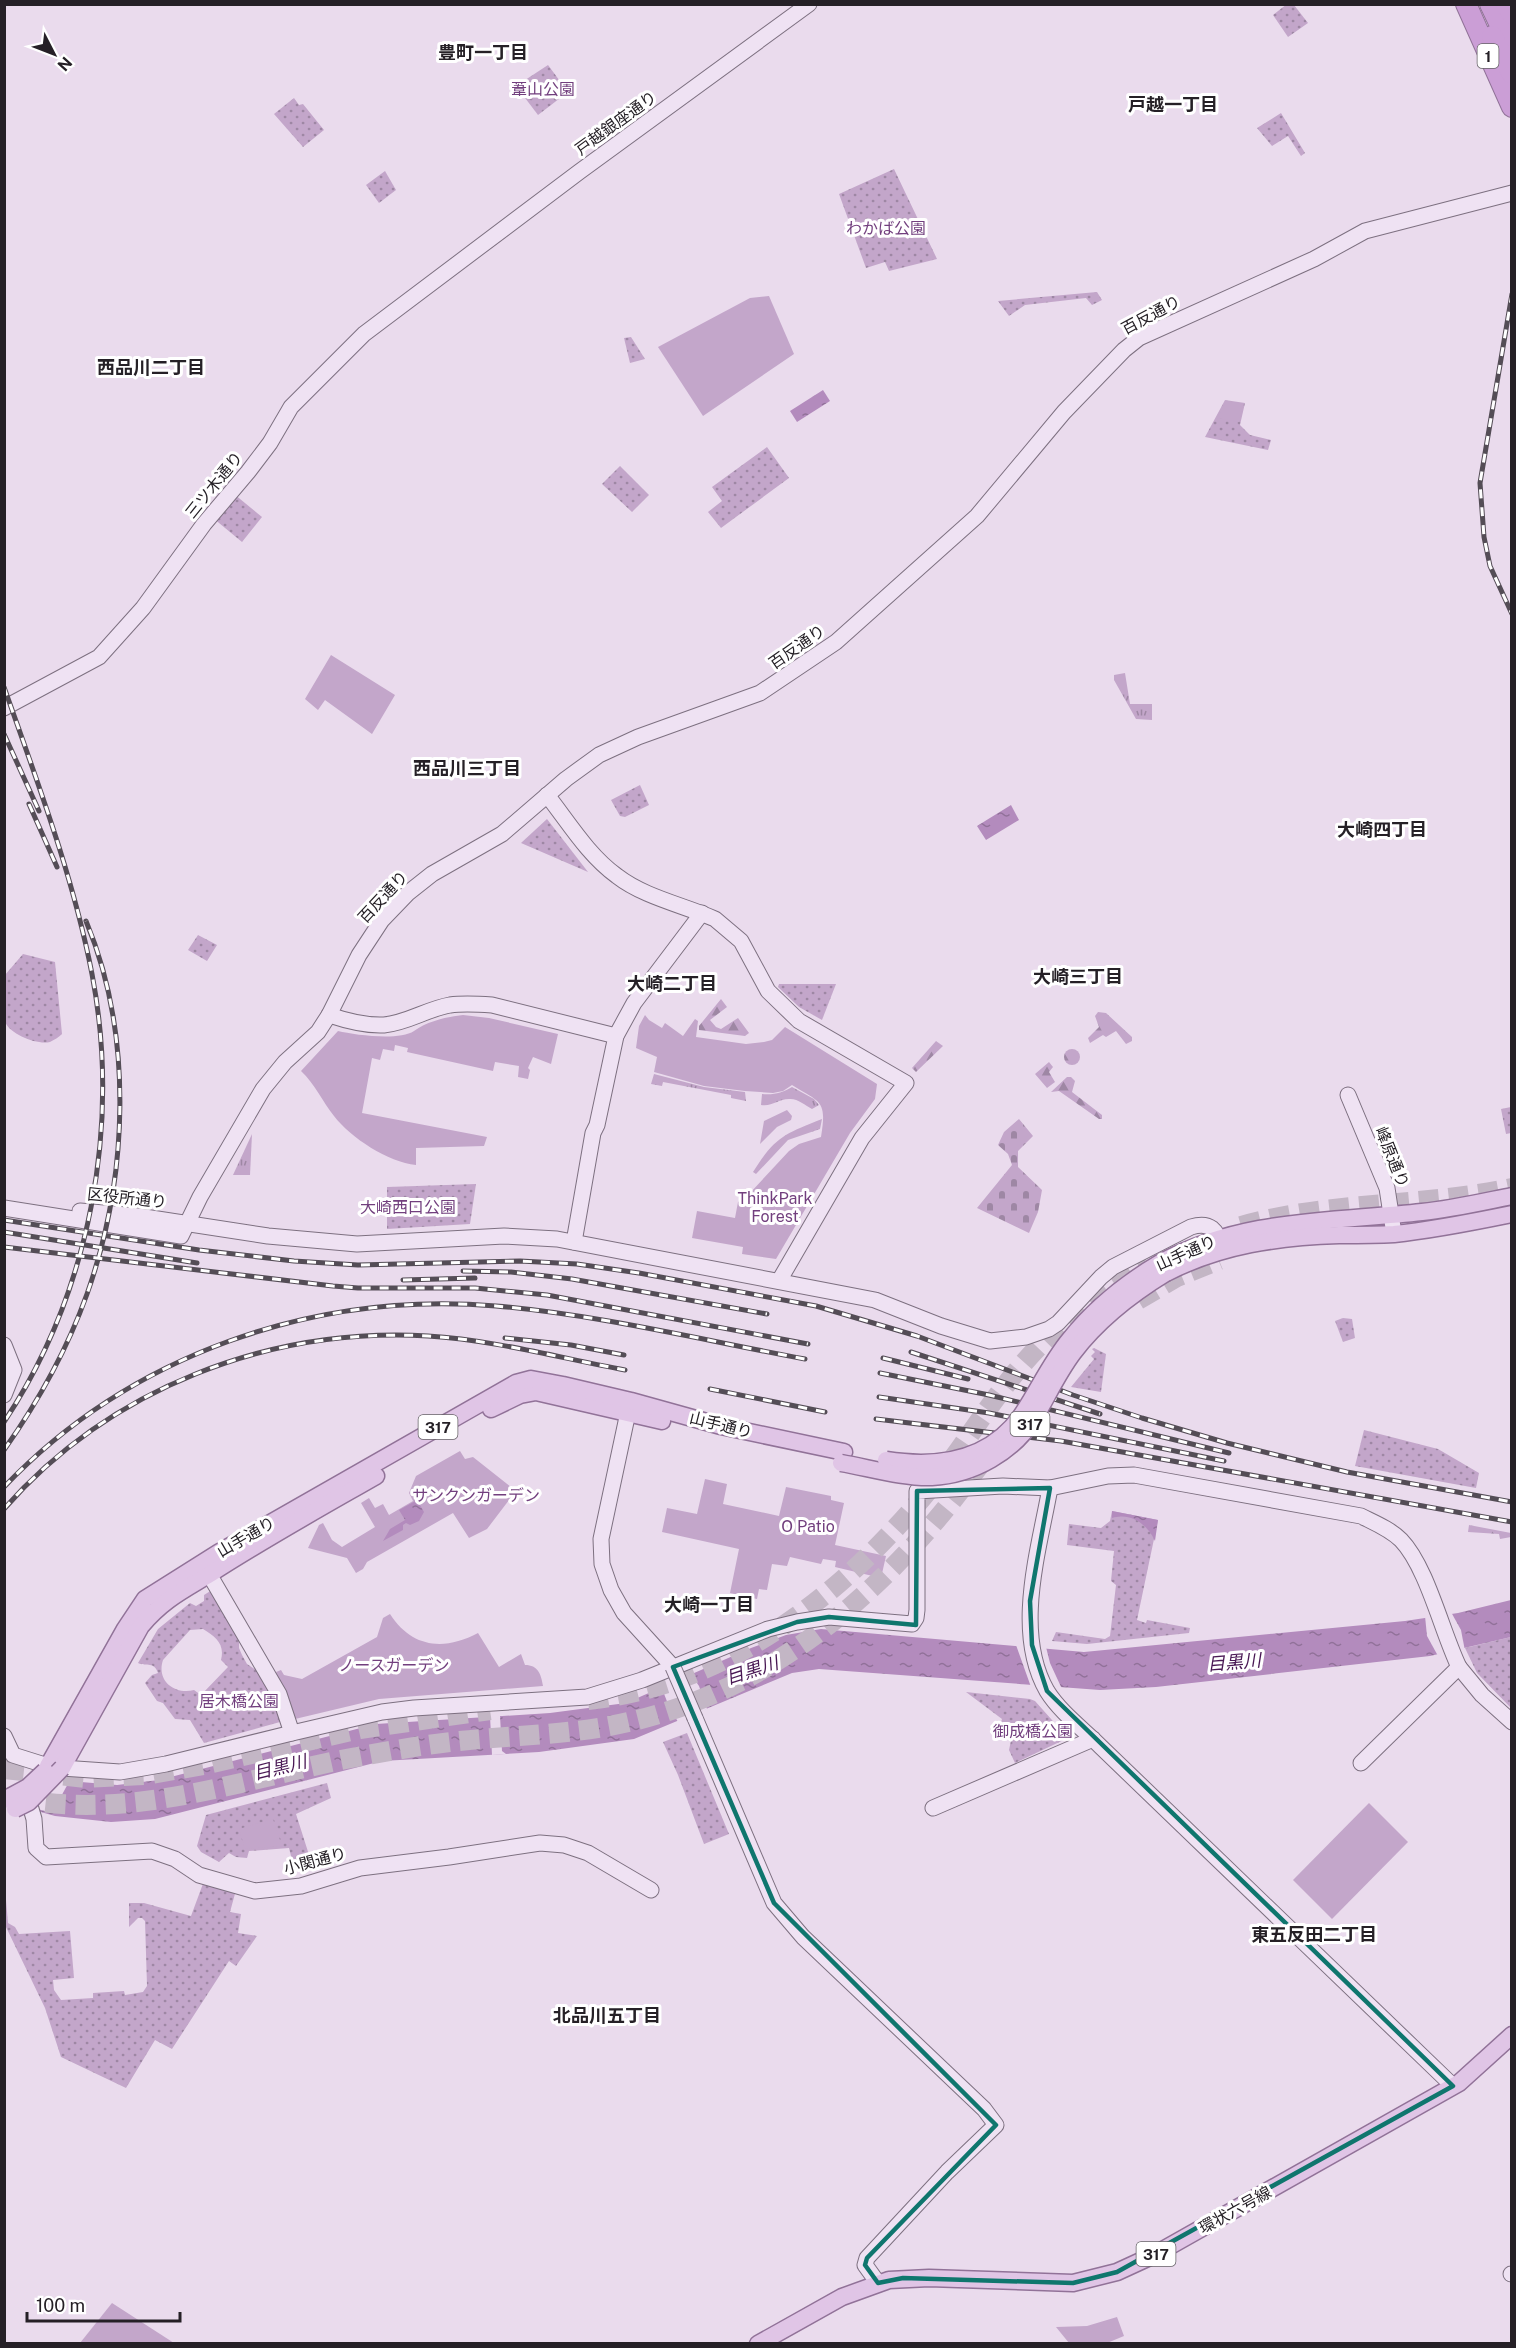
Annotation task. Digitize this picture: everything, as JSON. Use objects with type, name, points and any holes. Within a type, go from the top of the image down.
[{"type":"highway","name":"1","points":[[1466,4],[1512,107]]},
{"type":"highway","points":[[1476,4],[1505,33]]},
{"type":"highway","points":[[1490,4],[1505,33]]},
{"type":"highway","points":[[1506,4],[1505,33],[1512,74]]},
{"type":"main road","name":"山手通り","points":[[13,1806],[55,1767],[141,1626],[166,1600],[511,1398],[536,1392],[629,1406],[720,1426],[843,1458],[923,1464],[951,1462],[985,1449],[1004,1435],[1017,1421],[1053,1361],[1089,1317],[1123,1287],[1163,1268],[1177,1254],[1220,1244],[1262,1227],[1441,1210],[1512,1196]]},
{"type":"main road","name":"山手通り","points":[[1220,1244],[1394,1234],[1467,1224],[1512,1214]]},
{"type":"main road","name":"山手通り","points":[[13,1806],[28,1787],[55,1767],[136,1611],[145,1599],[158,1589],[516,1383],[531,1380],[547,1382],[629,1406]]},
{"type":"main road","name":"環状六号線","points":[[758,2343],[842,2297],[878,2283],[903,2278],[1073,2283],[1117,2272],[1154,2255],[1453,2086],[1512,2035]]},
{"type":"street","name":"戸越銀座通り","points":[[444,273],[809,4]]},
{"type":"street","name":"百反通り","points":[[184,1230],[200,1197],[263,1089],[285,1062],[318,1032],[359,955],[382,920],[408,893],[432,874],[502,834],[547,795],[599,755],[638,736],[760,693],[836,642],[980,513],[1064,412],[1124,350],[1139,338],[1300,265],[1365,231],[1512,193]]},
{"type":"street","name":"三ツ木通り","points":[[4,708],[99,657],[143,608],[204,524],[248,472],[270,443],[291,407],[364,334],[444,273]]},
{"type":"street","points":[[547,795],[592,853],[616,876],[632,885],[702,913],[726,927],[737,937],[748,953],[768,991],[799,1021],[906,1083],[862,1138],[781,1279]]},
{"type":"street","points":[[576,1240],[599,1134],[597,1125],[616,1036],[634,1003],[702,913]]},
{"type":"street","points":[[329,1015],[359,1024],[384,1025],[407,1020],[450,1005],[471,1003],[492,1005],[616,1036]]},
{"type":"street","name":"峰原通り","points":[[1348,1095],[1387,1188],[1394,1234]]},
{"type":"street","name":"区役所通り","points":[[4,1208],[64,1218],[78,1211],[138,1216],[184,1230],[357,1244],[504,1236],[576,1240],[781,1279],[875,1300],[990,1341],[1012,1340],[1036,1334],[1058,1323],[1113,1267],[1198,1225],[1210,1226],[1220,1244]]},
{"type":"street","points":[[4,1345],[14,1370],[4,1395]]},
{"type":"street","points":[[629,1406],[601,1539],[602,1564],[611,1590],[624,1613],[673,1667],[774,1903],[803,1937],[984,2109],[996,2125],[939,2180],[867,2258],[865,2265],[878,2283]]},
{"type":"street","points":[[4,1736],[13,1755],[19,1759],[55,1767],[120,1772],[213,1754],[292,1732],[381,1712],[588,1697],[613,1690],[768,1629],[797,1622],[829,1617],[912,1624],[917,1610],[917,1491],[1003,1486],[1050,1488],[1108,1476],[1134,1475],[1361,1516],[1384,1527],[1401,1540],[1414,1557],[1456,1660],[1482,1695],[1512,1722]]},
{"type":"street","points":[[1050,1488],[1030,1601],[1032,1646],[1045,1686],[1052,1698],[1453,2086]]},
{"type":"street","points":[[209,1574],[279,1694],[292,1732]]},
{"type":"street","points":[[1361,1763],[1456,1660]]},
{"type":"street","points":[[933,1808],[1093,1739]]},
{"type":"street","name":"小関通り","points":[[13,1806],[34,1819],[36,1848],[46,1857],[152,1851],[175,1859],[199,1875],[255,1892],[301,1886],[360,1868],[540,1843],[564,1845],[588,1853],[651,1890]]},
{"type":"highlighted area","points":[[1050,1488],[1030,1601],[1032,1645],[1047,1691],[1453,2086],[1117,2272],[1073,2283],[903,2278],[878,2283],[865,2265],[867,2258],[996,2125],[774,1903],[673,1667],[797,1622],[829,1617],[916,1625],[917,1491]]},
{"type":"green space","points":[[1287,4],[1294,5],[1308,23],[1288,37],[1273,15]]},
{"type":"green space","name":"葦山公園","points":[[548,65],[568,92],[538,115],[516,86]]},
{"type":"green space","points":[[294,98],[299,105],[303,104],[324,130],[303,147],[274,114]]},
{"type":"green space","points":[[1281,113],[1305,153],[1301,156],[1288,136],[1272,146],[1257,128]]},
{"type":"green space","name":"わかば公園","points":[[894,169],[937,259],[889,271],[885,262],[866,268],[839,194]]},
{"type":"green space","points":[[385,171],[396,190],[379,203],[366,185]]},
{"type":"green space","points":[[1097,292],[1102,300],[1092,305],[1086,298],[1025,305],[1009,316],[998,301]]},
{"type":"green space","points":[[769,296],[794,354],[703,416],[658,347],[750,298]]},
{"type":"green space","points":[[631,337],[645,359],[630,363],[624,338]]},
{"type":"green space","points":[[1225,400],[1245,403],[1240,425],[1250,435],[1271,440],[1268,450],[1205,437]]},
{"type":"green space","points":[[1226,401],[1243,404],[1239,422],[1217,418]]},
{"type":"green space","points":[[767,447],[789,478],[721,528],[708,512],[722,501],[712,487]]},
{"type":"green space","points":[[620,466],[649,495],[632,512],[602,484]]},
{"type":"green space","points":[[234,494],[262,517],[242,542],[213,518]]},
{"type":"green space","points":[[331,655],[395,695],[372,734],[325,700],[318,710],[305,699]]},
{"type":"green space","points":[[1125,673],[1130,704],[1152,704],[1152,720],[1136,719],[1114,680],[1114,675]]},
{"type":"green space","points":[[640,785],[649,805],[625,817],[620,816],[611,800]]},
{"type":"green space","points":[[547,819],[588,872],[521,843]]},
{"type":"green space","points":[[198,935],[217,945],[207,961],[188,950]]},
{"type":"green space","points":[[23,954],[55,962],[62,1034],[50,1042],[38,1042],[18,1035],[5,1022],[3,1005],[5,975]]},
{"type":"green space","points":[[779,984],[836,984],[822,1020],[799,1007],[778,987]]},
{"type":"green space","points":[[721,999],[727,1007],[710,1020],[721,1029],[738,1018],[749,1033],[745,1036],[699,1030],[699,1026]]},
{"type":"green space","points":[[1098,1012],[1106,1013],[1132,1037],[1132,1041],[1126,1044],[1116,1031],[1106,1037],[1103,1035],[1090,1043],[1088,1038],[1099,1027],[1095,1016]]},
{"type":"green space","points":[[463,1015],[489,1018],[558,1034],[551,1064],[533,1057],[528,1068],[530,1070],[528,1079],[518,1077],[519,1066],[495,1062],[493,1071],[407,1052],[408,1048],[395,1045],[394,1051],[383,1049],[380,1060],[372,1058],[362,1113],[487,1137],[484,1146],[416,1148],[416,1165],[394,1159],[371,1148],[350,1133],[301,1071],[338,1031],[398,1036],[437,1020]]},
{"type":"green space","name":"ThinkPark Forest","points":[[645,1015],[662,1028],[665,1023],[683,1036],[695,1019],[698,1021],[696,1037],[746,1044],[772,1040],[785,1027],[877,1084],[875,1099],[850,1133],[776,1259],[742,1254],[743,1247],[692,1238],[697,1211],[735,1218],[738,1202],[750,1193],[789,1151],[799,1144],[821,1137],[823,1116],[820,1104],[792,1085],[783,1091],[773,1093],[745,1091],[704,1086],[654,1072],[657,1057],[636,1048],[639,1026]]},
{"type":"green space","points":[[936,1041],[943,1046],[916,1072],[912,1068]]},
{"type":"green space","points":[[1072,1049],[1080,1057],[1072,1065],[1064,1057]]},
{"type":"green space","points":[[1049,1062],[1053,1067],[1049,1072],[1055,1082],[1047,1088],[1035,1074]]},
{"type":"green space","points":[[654,1074],[704,1087],[745,1092],[746,1101],[731,1098],[731,1095],[663,1082],[662,1086],[651,1084]]},
{"type":"green space","points":[[1067,1077],[1075,1081],[1072,1092],[1102,1115],[1102,1119],[1059,1091],[1051,1092]]},
{"type":"green space","points":[[792,1087],[814,1099],[819,1105],[812,1109],[801,1102],[785,1099],[761,1105],[762,1094],[778,1093]]},
{"type":"green space","points":[[1511,1107],[1511,1133],[1506,1134],[1501,1109]]},
{"type":"green space","points":[[787,1110],[792,1116],[791,1120],[777,1127],[760,1144],[764,1121]]},
{"type":"green space","points":[[822,1119],[820,1129],[788,1140],[756,1174],[753,1172],[774,1144],[789,1133]]},
{"type":"green space","points":[[1019,1119],[1033,1136],[1018,1151],[1018,1167],[1042,1190],[1038,1212],[1029,1233],[977,1208],[1012,1165],[1008,1154],[998,1145],[1004,1132]]},
{"type":"green space","points":[[252,1134],[250,1175],[233,1175]]},
{"type":"green space","name":"大崎西口公園","points":[[476,1184],[470,1224],[387,1229],[387,1187]]},
{"type":"green space","points":[[1343,1318],[1352,1319],[1355,1338],[1343,1342],[1335,1321]]},
{"type":"green space","points":[[1092,1349],[1106,1354],[1101,1392],[1071,1387],[1094,1359],[1091,1356],[1095,1352]]},
{"type":"green space","points":[[1364,1430],[1438,1449],[1479,1473],[1476,1488],[1355,1466]]},
{"type":"green space","name":"サンクンガーデン","points":[[460,1451],[465,1459],[473,1457],[516,1491],[487,1529],[469,1538],[453,1513],[367,1562],[363,1569],[356,1573],[347,1558],[308,1548],[319,1525],[323,1523],[332,1540],[342,1547],[375,1527],[361,1503],[369,1498],[375,1508],[383,1504],[389,1515],[413,1501],[409,1493],[416,1476]]},
{"type":"green space","name":"O Patio","points":[[705,1479],[727,1484],[723,1504],[779,1516],[786,1487],[831,1496],[831,1500],[844,1503],[835,1545],[886,1556],[881,1578],[835,1567],[836,1561],[823,1559],[821,1564],[790,1557],[787,1566],[772,1564],[767,1590],[759,1589],[757,1599],[730,1593],[739,1549],[662,1532],[667,1508],[697,1514]]},
{"type":"green space","points":[[1112,1511],[1158,1520],[1137,1620],[1190,1628],[1189,1633],[1087,1644],[1052,1641],[1056,1632],[1105,1639],[1110,1636],[1116,1585],[1111,1581],[1114,1551],[1067,1545],[1069,1524],[1101,1528],[1110,1521]]},
{"type":"green space","points":[[1469,1525],[1511,1533],[1511,1537],[1500,1539],[1499,1534],[1468,1532]]},
{"type":"green space","name":"居木橋公園","points":[[212,1590],[239,1635],[239,1648],[242,1655],[247,1664],[259,1672],[274,1700],[280,1722],[204,1743],[190,1720],[175,1719],[163,1703],[157,1701],[145,1683],[152,1675],[158,1673],[152,1666],[138,1663],[158,1629],[190,1603],[196,1606],[204,1601],[204,1595]],"holes":[[[203,1629],[220,1645],[221,1660],[228,1667],[201,1695],[194,1690],[180,1690],[169,1685],[162,1674],[162,1668],[163,1660],[190,1630]]]},
{"type":"green space","name":"ノースガーデン","points":[[390,1614],[408,1634],[430,1643],[453,1642],[478,1633],[499,1667],[521,1654],[525,1665],[538,1671],[543,1686],[379,1699],[295,1719],[276,1672],[281,1670],[284,1675],[302,1679],[377,1637],[383,1618]]},
{"type":"green space","points":[[1511,1637],[1511,1708],[1477,1673],[1465,1648]]},
{"type":"green space","name":"御成橋公園","points":[[966,1692],[1035,1701],[1068,1738],[1015,1763],[1009,1750],[1013,1731],[1001,1722],[1002,1719]]},
{"type":"green space","points":[[687,1733],[729,1834],[704,1844],[663,1742]]},
{"type":"green space","points":[[327,1783],[331,1798],[296,1814],[310,1858],[293,1864],[289,1848],[249,1851],[247,1858],[236,1857],[229,1853],[219,1862],[201,1852],[197,1846],[206,1815]]},
{"type":"green space","points":[[1369,1803],[1408,1842],[1332,1919],[1293,1880]]},
{"type":"green space","points":[[273,1819],[282,1846],[245,1849],[239,1829]]},
{"type":"green space","points":[[204,1881],[236,1890],[230,1912],[241,1914],[238,1933],[257,1936],[236,1966],[229,1961],[172,2049],[155,2040],[126,2088],[61,2057],[45,2008],[5,1925],[5,1900],[8,1923],[15,1927],[19,1934],[70,1931],[74,1978],[53,1980],[54,1990],[61,2000],[93,1998],[93,1993],[124,1991],[125,1995],[143,1992],[147,1986],[145,1921],[138,1918],[129,1927],[129,1903],[144,1903],[191,1916]]},
{"type":"green space","points":[[112,2303],[174,2343],[80,2343]]},
{"type":"green space","points":[[1117,2317],[1124,2336],[1107,2343],[1069,2343],[1056,2327],[1087,2326]]},
{"type":"water","points":[[823,390],[830,401],[797,422],[790,411]]},
{"type":"water","points":[[1011,805],[1019,820],[986,840],[977,826]]},
{"type":"water","points":[[417,1500],[424,1512],[419,1521],[410,1525],[406,1523],[403,1525],[403,1530],[383,1541],[390,1529],[405,1520],[399,1510]]},
{"type":"water","points":[[1112,1511],[1158,1520],[1155,1541],[1148,1529],[1138,1521],[1126,1517],[1112,1518]]},
{"type":"water","name":"目黒川","points":[[1511,1600],[1511,1637],[1430,1656],[1156,1687],[1100,1690],[819,1669],[792,1673],[634,1739],[539,1752],[382,1761],[155,1819],[111,1822],[55,1816],[5,1802],[4,1765],[69,1781],[117,1785],[159,1780],[376,1724],[550,1713],[626,1703],[751,1648],[786,1635],[821,1629],[1084,1652],[1405,1621],[1458,1613]]},
{"type":"pier","points":[[1451,1612],[1461,1630],[1465,1651],[1438,1656],[1427,1636],[1425,1616]]},
{"type":"pier","points":[[1016,1645],[1046,1647],[1050,1663],[1062,1689],[1031,1687]]},
{"type":"pier","points":[[690,1673],[699,1686],[707,1709],[678,1722],[661,1686]]},
{"type":"pier","points":[[490,1716],[500,1716],[502,1751],[506,1754],[492,1755]]},
{"type":"pier","points":[[12,1765],[70,1780],[52,1813],[5,1800],[5,1773]]},
{"type":"tunnel","points":[[1241,1226],[1308,1212],[1444,1198],[1512,1188]]},
{"type":"tunnel","points":[[1138,1300],[1177,1277],[1219,1260]]},
{"type":"tunnel","points":[[588,1700],[643,1690],[694,1673],[744,1650],[790,1621],[833,1588],[874,1551],[911,1510],[946,1468],[1004,1387],[1035,1350],[1088,1302],[1147,1263]]},
{"type":"tunnel","points":[[16,1798],[58,1804],[100,1805],[141,1802],[402,1749],[459,1741],[586,1730],[664,1712],[721,1691],[773,1663],[822,1630],[868,1591],[910,1549],[987,1455]]},
{"type":"tunnel","points":[[4,1769],[86,1778],[145,1775],[204,1765],[360,1729],[490,1710]]},
{"type":"railway","points":[[1512,294],[1480,483],[1484,537],[1490,566],[1512,614]]},
{"type":"railway","points":[[4,687],[65,865],[84,937],[100,1032],[103,1090],[100,1149],[91,1207],[77,1264],[58,1319],[34,1372],[4,1422]]},
{"type":"railway","points":[[4,734],[39,811]]},
{"type":"railway","points":[[29,804],[57,867]]},
{"type":"railway","points":[[4,1450],[40,1394],[70,1335],[87,1294],[101,1249],[111,1203],[120,1107],[118,1059],[112,1011],[102,965],[86,921]]},
{"type":"railway","points":[[4,1220],[199,1250],[294,1261],[358,1265],[520,1261],[577,1264],[639,1273],[816,1306],[917,1336],[1073,1395],[1227,1443],[1347,1472],[1512,1502]]},
{"type":"railway","points":[[4,1232],[197,1263]]},
{"type":"railway","points":[[4,1247],[333,1286],[475,1288],[547,1295],[808,1344]]},
{"type":"railway","points":[[463,1271],[511,1272],[572,1279],[767,1314]]},
{"type":"railway","points":[[403,1280],[475,1278]]},
{"type":"railway","points":[[4,1487],[54,1440],[109,1400],[167,1367],[229,1341],[294,1322],[360,1309],[428,1304],[496,1306],[535,1310],[574,1315],[805,1359]]},
{"type":"railway","points":[[4,1509],[46,1466],[93,1430],[143,1399],[196,1374],[252,1355],[310,1342],[368,1336],[453,1338],[502,1345],[625,1370]]},
{"type":"railway","points":[[505,1338],[571,1345],[624,1355]]},
{"type":"railway","points":[[911,1352],[1100,1414]]},
{"type":"railway","points":[[883,1358],[968,1379]]},
{"type":"railway","points":[[880,1373],[989,1395],[1229,1453]]},
{"type":"railway","points":[[710,1389],[825,1412]]},
{"type":"railway","points":[[879,1397],[989,1413],[1224,1461]]},
{"type":"railway","points":[[876,1419],[1061,1441],[1512,1522]]},
{"type":"district","name":"豊町一丁目","points":[[483,52]]},
{"type":"district","name":"戸越一丁目","points":[[1173,104]]},
{"type":"district","name":"西品川二丁目","points":[[151,367]]},
{"type":"district","name":"西品川三丁目","points":[[467,768]]},
{"type":"district","name":"大崎四丁目","points":[[1382,829]]},
{"type":"district","name":"大崎三丁目","points":[[1078,976]]},
{"type":"district","name":"大崎二丁目","points":[[672,983]]},
{"type":"district","name":"大崎一丁目","points":[[709,1604]]},
{"type":"district","name":"東五反田二丁目","points":[[1314,1934]]},
{"type":"district","name":"北品川五丁目","points":[[607,2015]]}]
